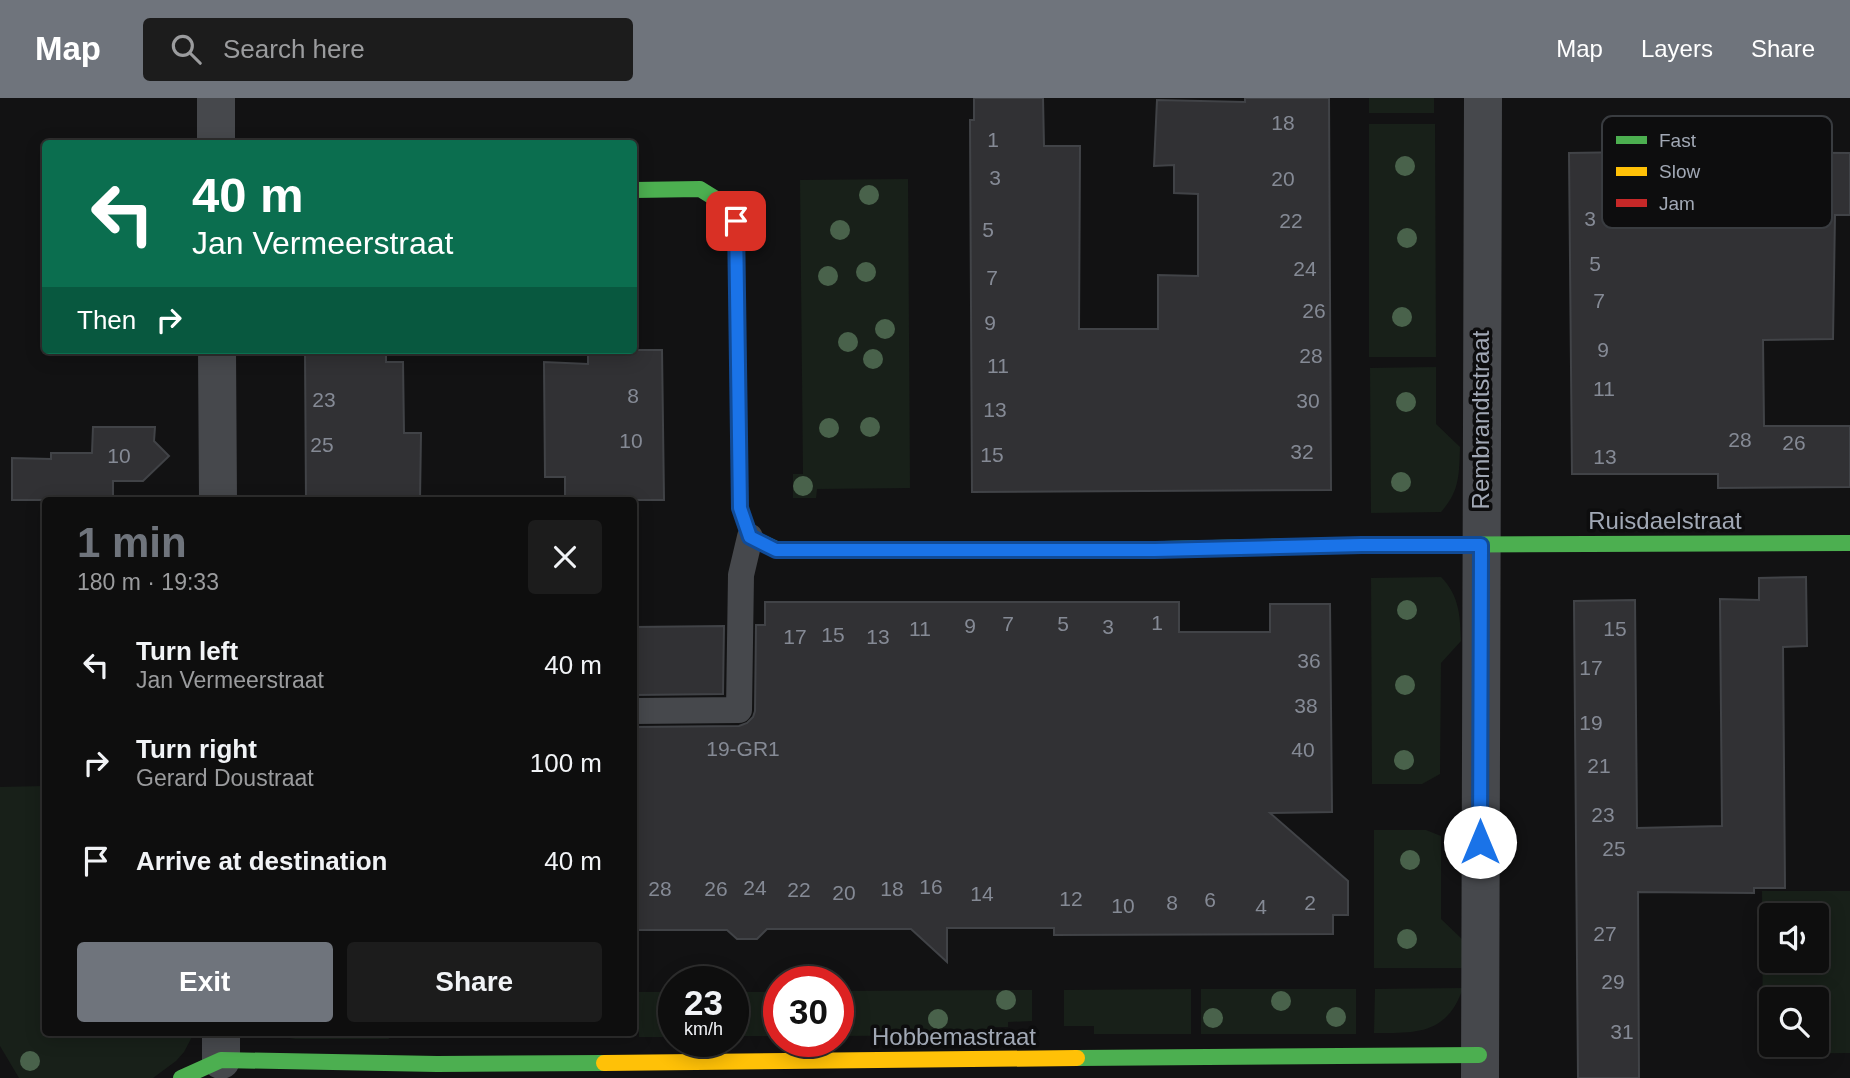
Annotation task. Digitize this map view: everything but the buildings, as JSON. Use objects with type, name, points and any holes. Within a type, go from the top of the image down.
[{"type":"street","points":[[216,98],[216,140]]},
{"type":"street","name":"Rembrandtstraat","points":[[1480,1067],[1483,98]]},
{"type":"street","points":[[637,190],[700,189],[721,202],[736,221],[740,508],[750,537]]},
{"type":"street","points":[[217,354],[218,497]]},
{"type":"street","name":"Ruisdaelstraat","points":[[750,537],[776,550],[1155,550],[1349,545],[1850,543]]},
{"type":"street","name":"Hobbemastraat","points":[[181,1078],[221,1046],[437,1071],[1480,1067]]},
{"type":"lane","points":[[637,711],[738,710],[741,575],[750,537]]},
{"type":"shaded area","points":[[1369,98],[1434,98],[1434,113],[1369,113]]},
{"type":"shaded area","points":[[1369,124],[1435,124],[1436,357],[1369,357]]},
{"type":"shaded area","points":[[908,179],[910,488],[817,489],[816,498],[793,498],[793,474],[803,474],[800,180]]},
{"type":"shaded area","points":[[1436,367],[1436,424],[1460,447],[1459,474],[1452,497],[1441,512],[1371,513],[1370,368]]},
{"type":"shaded area","points":[[1441,577],[1455,599],[1461,641],[1441,663],[1440,774],[1422,784],[1372,784],[1371,578]]},
{"type":"shaded area","points":[[42,786],[42,1036],[192,1036],[176,1061],[153,1078],[19,1078],[0,1046],[0,787]]},
{"type":"shaded area","points":[[1374,830],[1426,830],[1441,836],[1441,919],[1463,940],[1464,968],[1374,968]]},
{"type":"shaded area","points":[[1762,891],[1850,891],[1850,1053],[1829,1053],[1829,987],[1763,987],[1763,973],[1829,973],[1829,903],[1762,903]]},
{"type":"shaded area","points":[[1463,988],[1448,1015],[1439,1023],[1403,1033],[1374,1033],[1375,989]]},
{"type":"shaded area","points":[[1191,989],[1191,1034],[1094,1034],[1094,1026],[1064,1026],[1064,990]]},
{"type":"shaded area","points":[[1201,989],[1356,989],[1356,1034],[1201,1034]]},
{"type":"shaded area","points":[[1032,990],[1032,1021],[1008,1022],[1008,1027],[991,1027],[990,1035],[854,1036],[854,991]]},
{"type":"shaded area","points":[[639,992],[658,992],[658,1037],[639,1037]]},
{"type":"shaded area","points":[[749,992],[763,992],[763,1036],[749,1036]]},
{"type":"shaded area","points":[[281,1036],[388,1036],[389,1039],[295,1039]]},
{"type":"shaded area","points":[[455,1036],[597,1036],[597,1037]]},
{"type":"traffic: fast","points":[[637,190],[700,189],[721,202],[736,221],[740,508],[750,537],[776,549],[876,549]]},
{"type":"traffic: fast","points":[[1116,550],[1362,545],[1850,543]]},
{"type":"traffic: fast","points":[[1077,1058],[1479,1055]]},
{"type":"traffic: fast","points":[[181,1078],[221,1060],[437,1064],[604,1063]]},
{"type":"traffic: slow","points":[[604,1063],[1077,1058]]},
{"type":"traffic: jam","points":[[876,549],[1116,550]]},
{"type":"route","points":[[736,221],[740,508],[750,537],[776,550],[1155,550],[1481,545],[1480,842]]}]
